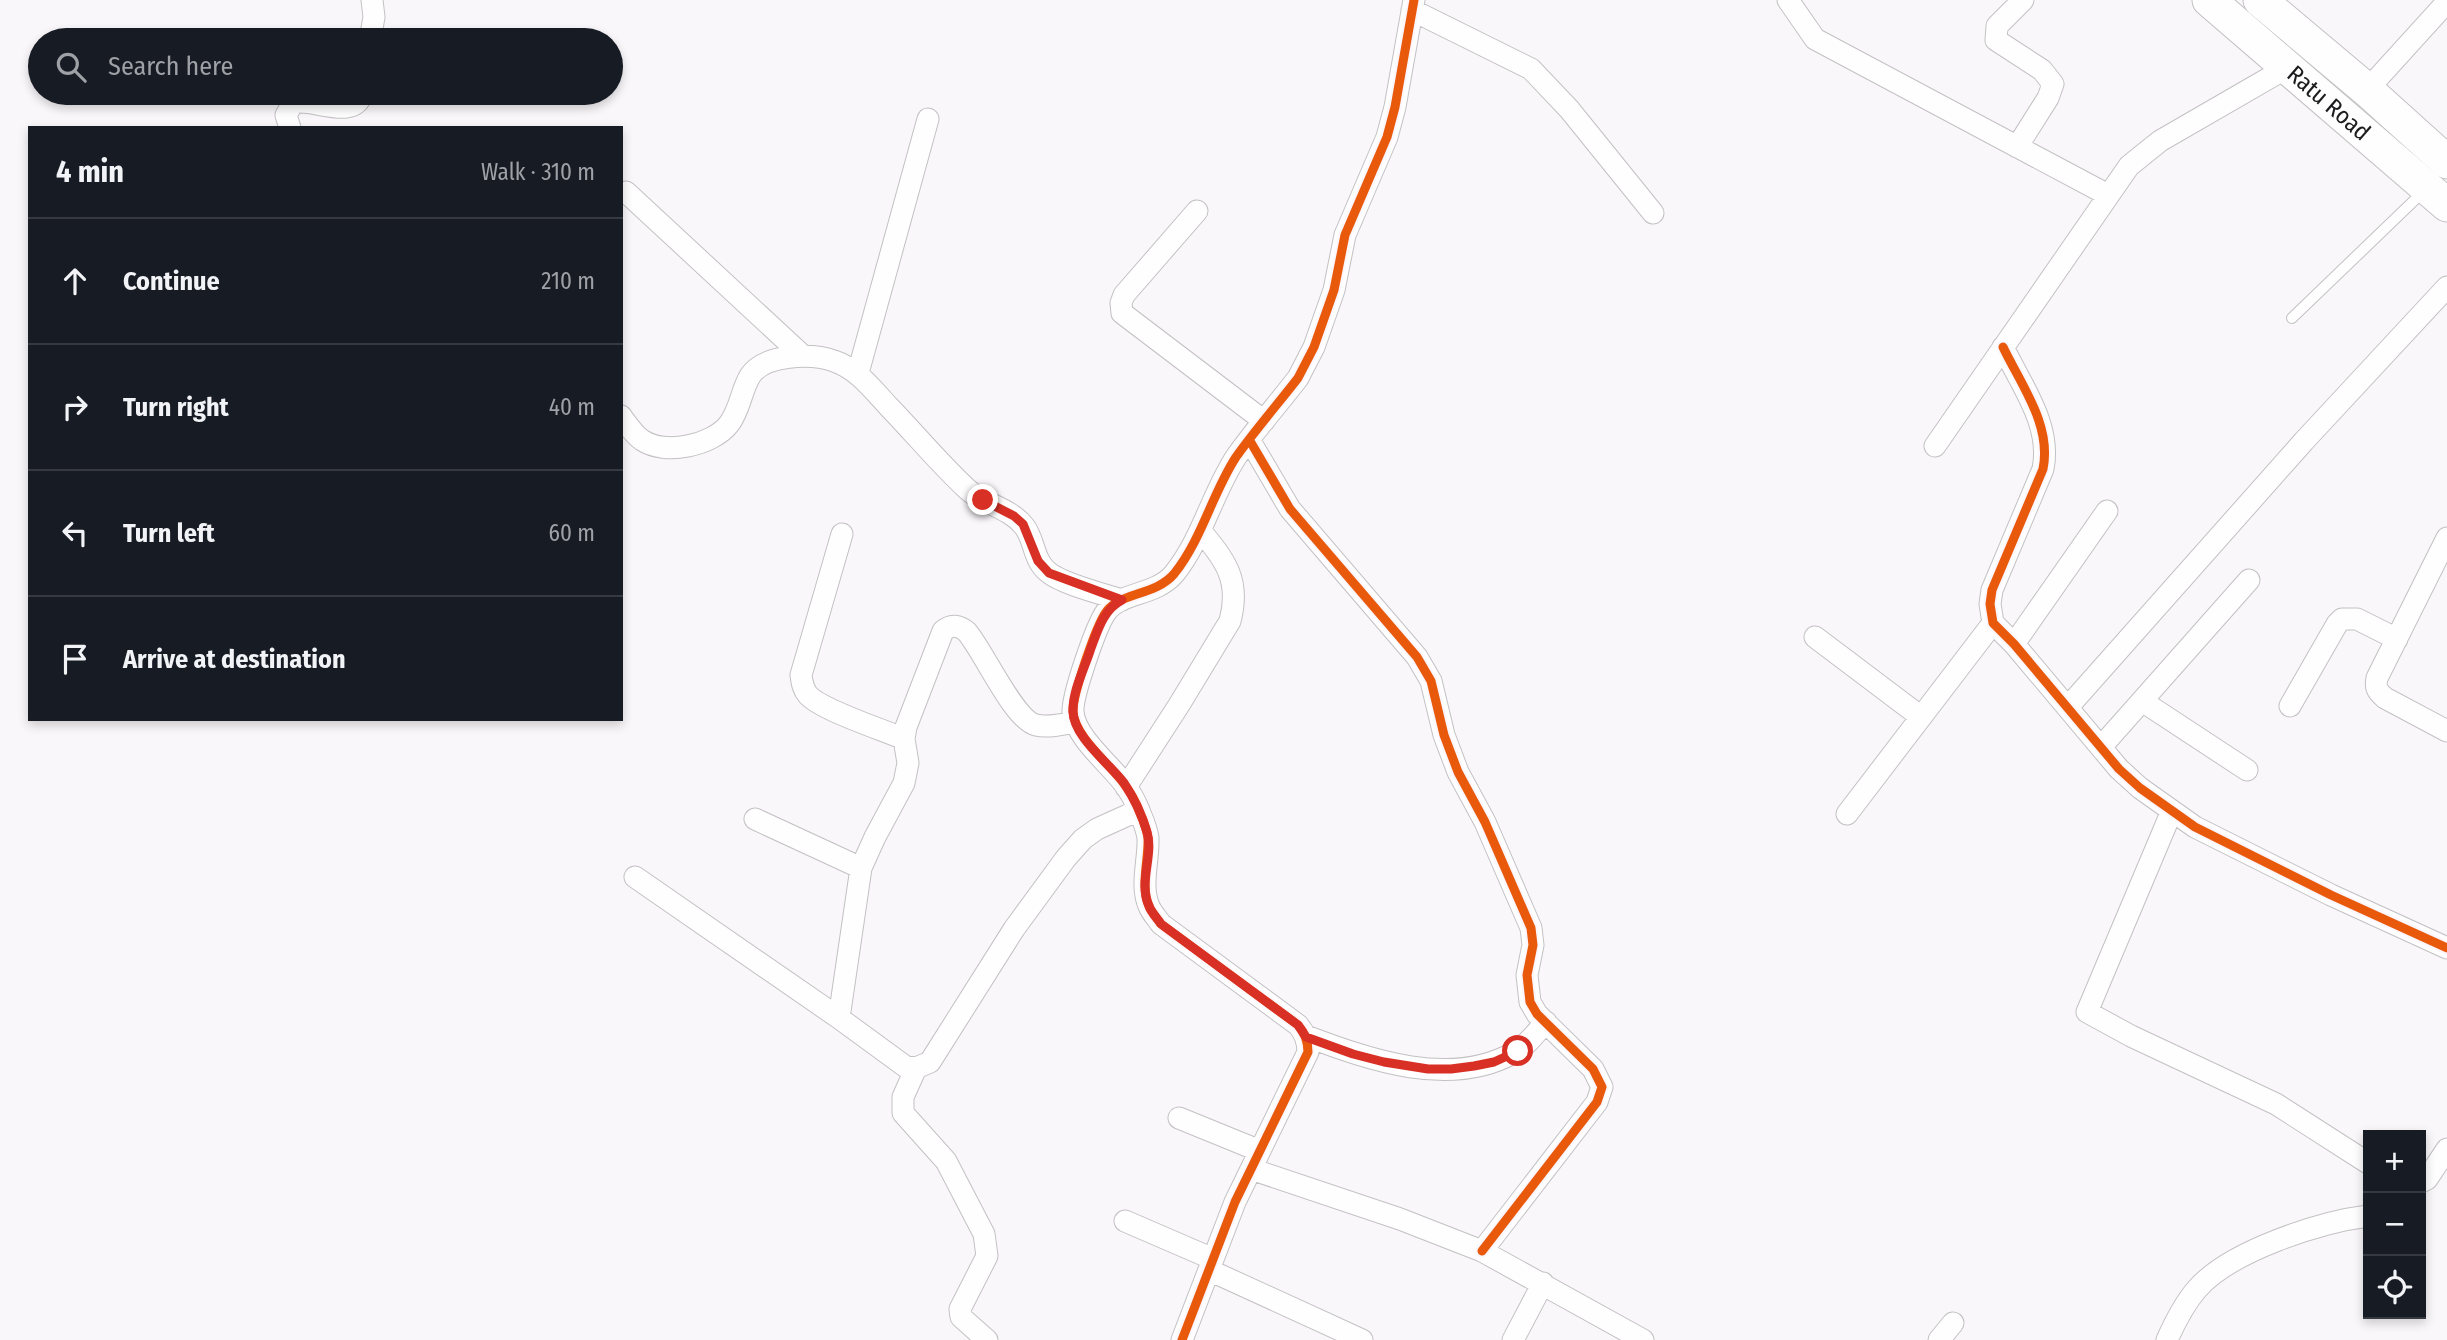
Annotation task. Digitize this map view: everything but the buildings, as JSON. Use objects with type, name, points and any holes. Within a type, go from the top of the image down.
[{"type":"main road","name":"Ratu Road","points":[[2209,0],[2437,197]]},
{"type":"main road","name":"Ratu Road","points":[[2260,0],[2447,162]]},
{"type":"street","points":[[372,0],[372,28]]},
{"type":"street","points":[[1788,0],[1815,39],[2108,195]]},
{"type":"street","points":[[2017,147],[2048,98],[2053,84],[2042,70],[1996,40],[1997,26],[2023,0]]},
{"type":"street","points":[[2367,90],[2447,2]]},
{"type":"street","points":[[1182,1340],[1236,1202],[1308,1052],[1306,1037],[1298,1025],[1161,924],[1149,906],[1146,892],[1148,836],[1139,810],[1126,787],[1086,740],[1075,722],[1073,711],[1076,694],[1097,631],[1106,612],[1122,600],[1162,585],[1187,556],[1212,500],[1236,457],[1298,378],[1314,347],[1334,290],[1345,235],[1387,137],[1413,5],[1531,69],[1569,109],[1653,213]]},
{"type":"street","points":[[1935,446],[2129,166],[2160,141],[2288,67]]},
{"type":"street","points":[[289,126],[286,115],[292,105]]},
{"type":"street","points":[[323,105],[338,108],[354,105]]},
{"type":"street","points":[[858,373],[928,119]]},
{"type":"street","points":[[626,192],[803,356]]},
{"type":"street","points":[[1197,211],[1124,295],[1122,313],[1264,421]]},
{"type":"street","points":[[2068,707],[2304,441],[2447,287]]},
{"type":"street","points":[[2003,347],[2042,427],[2045,457],[2043,468],[1992,590],[1990,604],[1993,623],[2129,779],[2171,813],[2306,883],[2447,948]]},
{"type":"street","points":[[623,419],[640,440],[653,446],[697,444],[728,427],[751,374],[761,366],[781,358],[803,356],[828,359],[846,365],[858,373],[968,490],[1023,524],[1038,561],[1049,573],[1122,600]]},
{"type":"street","points":[[1250,441],[1290,509],[1417,657],[1431,681],[1444,735],[1458,772],[1485,822],[1531,928],[1533,945],[1527,975],[1530,1002],[1537,1014],[1593,1069],[1600,1080],[1601,1094],[1482,1251]]},
{"type":"street","points":[[2014,644],[2107,512]]},
{"type":"street","points":[[1126,787],[1230,621],[1234,605],[1229,570],[1223,558],[1200,530]]},
{"type":"street","points":[[842,534],[801,675],[803,688],[810,698],[826,706],[904,738]]},
{"type":"street","points":[[2447,538],[2377,678],[2377,691],[2385,698],[2447,731]]},
{"type":"street","points":[[2101,747],[2249,580]]},
{"type":"street","points":[[2290,706],[2342,619],[2357,619],[2397,639]]},
{"type":"street","points":[[1847,814],[1993,623]]},
{"type":"street","points":[[839,1018],[861,868],[874,837],[904,783],[908,763],[904,738],[906,727],[943,632],[948,627],[962,627],[974,640],[1010,699],[1029,722],[1038,726],[1075,722]]},
{"type":"street","points":[[1815,637],[1921,717]]},
{"type":"street","points":[[2142,701],[2247,770]]},
{"type":"street","points":[[635,877],[906,1067],[916,1068],[930,1062],[1014,929],[1066,858],[1083,839],[1097,829],[1139,810]]},
{"type":"street","points":[[2171,813],[2087,1012],[2131,1036],[2276,1104],[2363,1160]]},
{"type":"street","points":[[755,819],[861,868]]},
{"type":"street","points":[[1306,1037],[1384,1062],[1428,1069],[1451,1069],[1494,1062],[1518,1051],[1546,1022]]},
{"type":"street","points":[[916,1068],[903,1097],[902,1112],[946,1161],[984,1234],[987,1256],[960,1309],[961,1317],[987,1340]]},
{"type":"street","points":[[1179,1118],[1255,1160],[1482,1251],[1643,1340]]},
{"type":"street","points":[[2426,1180],[2447,1149]]},
{"type":"street","points":[[2167,1340],[2180,1313],[2197,1288],[2241,1257],[2295,1234],[2342,1219],[2363,1217]]},
{"type":"street","points":[[1125,1221],[1362,1340]]},
{"type":"street","points":[[1513,1340],[1543,1283]]},
{"type":"street","points":[[1939,1340],[1953,1323]]},
{"type":"lane","points":[[2292,317],[2437,197]]},
{"type":"cycle path","points":[[1182,1340],[1235,1202],[1308,1052],[1307,1044],[1298,1025],[1161,924],[1153,913],[1145,890],[1148,838],[1144,822],[1125,785],[1079,730],[1073,712],[1076,692],[1096,631],[1106,612],[1120,601],[1157,586],[1174,574],[1200,531],[1236,457],[1298,378],[1314,347],[1334,290],[1345,235],[1387,137],[1414,0]]},
{"type":"cycle path","points":[[2003,347],[2039,421],[2045,453],[2043,469],[1992,590],[1990,604],[1993,623],[2014,644],[2119,769],[2140,788],[2195,827],[2331,895],[2447,948]]},
{"type":"cycle path","points":[[1250,441],[1290,509],[1417,657],[1431,681],[1444,735],[1458,772],[1485,822],[1531,928],[1533,945],[1527,975],[1530,1002],[1537,1014],[1593,1069],[1602,1087],[1597,1102],[1482,1251]]},
{"type":"route","points":[[983,500],[1014,516],[1023,524],[1038,561],[1049,573],[1122,600],[1106,612],[1097,631],[1073,711],[1075,722],[1086,740],[1121,780],[1139,810],[1148,836],[1146,892],[1149,906],[1161,924],[1298,1025],[1306,1037],[1353,1054],[1428,1069],[1451,1069],[1494,1062],[1518,1051]]}]
